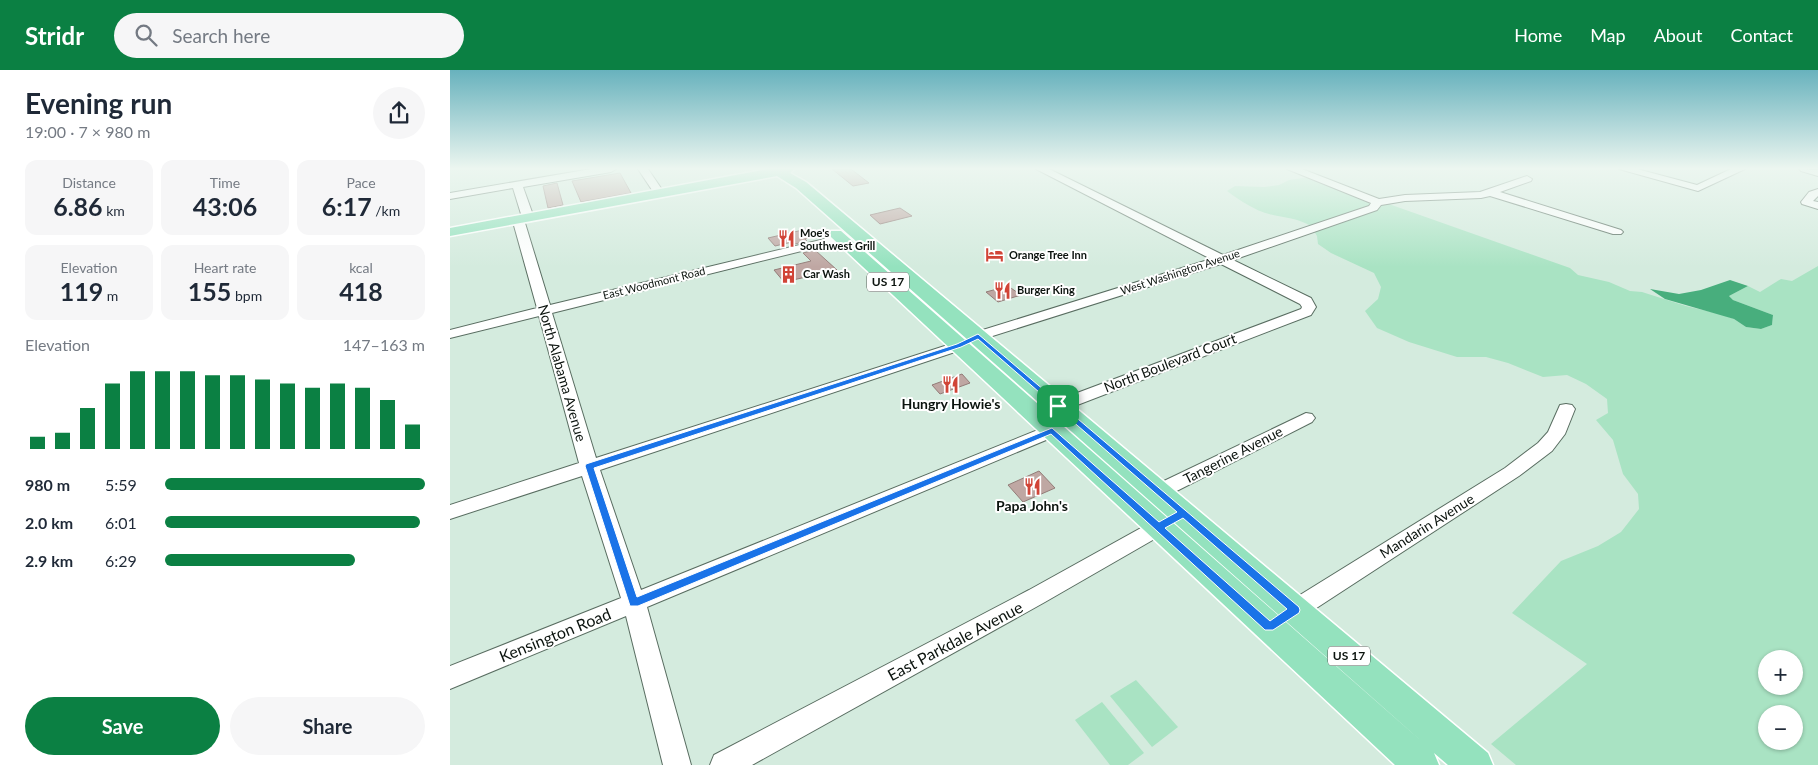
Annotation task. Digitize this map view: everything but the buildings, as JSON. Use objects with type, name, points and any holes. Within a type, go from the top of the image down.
[{"type":"main road","points":[[450,232],[619,201]]},
{"type":"main road","name":"US 17","points":[[800,201],[840,239],[969,341],[1067,413],[1184,513],[1421,765]]},
{"type":"main road","name":"US 17","points":[[821,201],[858,234],[969,341],[1044,423],[1158,527],[1282,618],[1475,765]]},
{"type":"street","name":"North Alabama Avenue","points":[[523,201],[527,214],[519,222],[589,466],[634,602],[677,765]]},
{"type":"street","points":[[1107,201],[1223,259]]},
{"type":"street","points":[[1377,202],[1381,201]]},
{"type":"street","points":[[1519,201],[1617,232]]},
{"type":"street","points":[[1806,201],[1818,206]]},
{"type":"street","name":"West Washington Avenue","points":[[450,512],[1223,259],[1373,208],[1377,202]]},
{"type":"street","name":"East Woodmont Road","points":[[450,334],[858,234]]},
{"type":"street","name":"North Boulevard Court","points":[[1067,413],[1306,312],[1309,307],[1306,301],[1223,259]]},
{"type":"street","name":"Mandarin Avenue","points":[[1282,618],[1512,472],[1545,447],[1556,434],[1566,409]]},
{"type":"street","name":"Kensington Road","points":[[450,678],[634,602],[1067,413]]},
{"type":"street","name":"Tangerine Avenue","points":[[1133,504],[1306,418]]},
{"type":"street","name":"East Parkdale Avenue","points":[[724,765],[1037,596],[1184,513]]},
{"type":"shaded area","points":[[1243,201],[1372,202],[1369,207],[1311,226],[1259,210]]},
{"type":"shaded area","points":[[1381,203],[1386,203],[1570,268],[1578,275],[1609,282],[1630,291],[1642,292],[1686,306],[1720,314],[1734,319],[1746,327],[1761,329],[1772,325],[1773,315],[1733,300],[1729,296],[1748,286],[1760,292],[1781,279],[1792,281],[1818,266],[1818,765],[1516,765],[1491,744],[1587,664],[1512,613],[1561,561],[1598,546],[1621,532],[1639,509],[1638,494],[1623,474],[1613,440],[1596,420],[1608,413],[1607,399],[1586,384],[1567,375],[1543,377],[1508,363],[1486,357],[1457,357],[1409,342],[1377,328],[1365,311],[1378,299],[1381,287],[1374,273],[1331,253],[1318,244],[1314,231],[1377,210]]},
{"type":"shaded area","points":[[1730,280],[1748,286],[1729,296],[1733,300],[1773,315],[1772,325],[1761,329],[1746,327],[1734,319],[1665,299],[1650,289],[1679,294],[1701,290]]},
{"type":"shaded area","points":[[1136,680],[1178,727],[1152,747],[1110,696]]},
{"type":"shaded area","points":[[1102,702],[1144,753],[1128,765],[1110,765],[1075,720]]},
{"type":"place","name":"Moe's Southwest Grill","points":[[786,239]]},
{"type":"place","name":"Orange Tree Inn","points":[[995,255]]},
{"type":"place","name":"Car Wash","points":[[789,274]]},
{"type":"place","name":"Burger King","points":[[1003,290]]},
{"type":"place","name":"Hungry Howie's","points":[[951,384]]},
{"type":"place","name":"Papa John's","points":[[1032,486]]},
{"type":"route","points":[[1058,406],[978,336],[959,346],[589,466],[634,602],[1052,431],[1158,527],[1184,513],[1295,610],[1269,627],[1158,527],[1184,513],[1058,406]]}]
